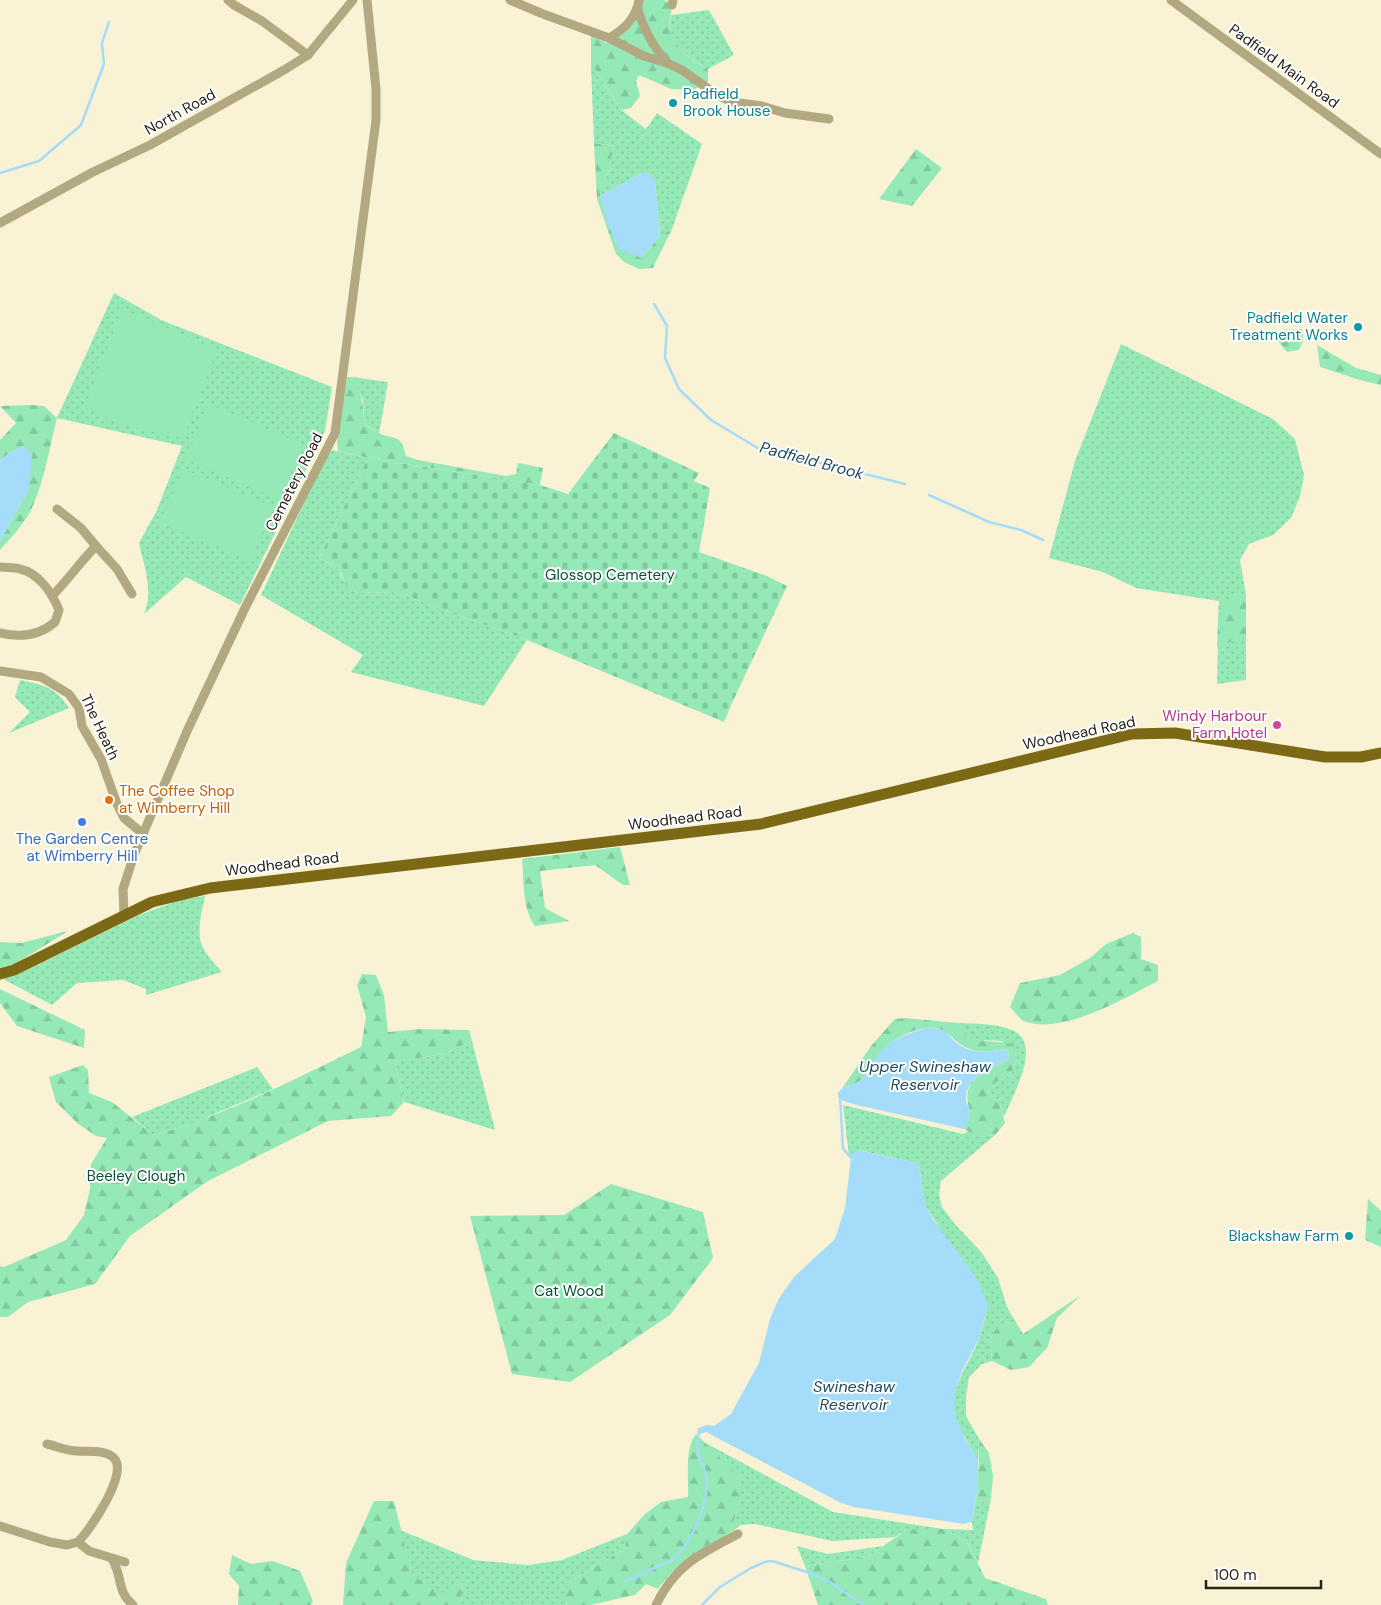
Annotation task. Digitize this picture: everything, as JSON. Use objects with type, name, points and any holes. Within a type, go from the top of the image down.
[{"type":"main road","name":"Woodhead Road","points":[[0,974],[22,966],[152,902],[210,888],[761,824],[1132,734],[1175,733],[1325,757],[1360,757],[1381,753]]},
{"type":"street","points":[[228,0],[262,21],[308,55]]},
{"type":"street","name":"North Road","points":[[0,223],[93,172],[150,145],[308,55],[353,0]]},
{"type":"street","name":"Cemetery Road","points":[[124,915],[123,889],[143,834],[188,729],[246,608],[334,433],[376,114],[376,89],[367,0]]},
{"type":"street","points":[[510,0],[609,38],[644,56],[682,70],[717,95],[732,102],[762,106],[784,113],[829,119]]},
{"type":"street","name":"Padfield Main Road","points":[[1171,0],[1381,154]]},
{"type":"street","points":[[609,38],[620,32],[632,19],[639,4]]},
{"type":"street","points":[[639,4],[641,20],[654,47],[666,63]]},
{"type":"street","points":[[57,509],[81,528],[117,569],[132,594]]},
{"type":"street","points":[[52,596],[96,546]]},
{"type":"street","points":[[0,567],[19,568],[31,573],[41,581],[59,610],[56,622],[49,628],[30,636],[0,633]]},
{"type":"street","name":"The Heath","points":[[0,671],[41,677],[69,694],[79,708],[82,726],[101,759],[124,818],[143,834]]},
{"type":"street","points":[[0,1526],[50,1542],[67,1545],[78,1542],[88,1532],[103,1507],[117,1472],[118,1465],[113,1458],[93,1451],[76,1451],[47,1444]]},
{"type":"street","points":[[656,1605],[663,1589],[676,1573],[697,1557],[738,1534]]},
{"type":"street","points":[[78,1542],[89,1551],[125,1562]]},
{"type":"street","points":[[112,1559],[117,1566],[119,1584],[125,1598],[133,1605]]},
{"type":"green space","points":[[642,0],[664,0],[672,5],[670,29],[672,36],[684,53],[708,69],[708,82],[693,90],[671,89],[639,75],[636,81],[640,96],[631,108],[621,110],[595,69],[591,66],[591,35],[607,43],[612,40]]},
{"type":"green space","points":[[709,10],[734,55],[708,69],[693,60],[678,47],[670,33],[670,27],[671,15]]},
{"type":"green space","points":[[591,66],[595,69],[621,110],[646,129],[657,113],[702,144],[672,229],[660,236],[655,180],[644,172],[600,196],[608,174],[614,146],[594,143]]},
{"type":"green space","points":[[594,143],[614,146],[608,174],[600,196],[641,258],[660,236],[672,229],[653,268],[639,269],[624,262],[616,254],[597,199]]},
{"type":"green space","points":[[916,149],[942,168],[912,206],[879,199]]},
{"type":"green space","points":[[114,293],[161,320],[332,387],[325,431],[240,605],[186,577],[144,614],[147,606],[148,588],[139,543],[157,510],[182,446],[57,418]]},
{"type":"green space","points":[[122,309],[217,350],[183,438],[119,424],[85,407]]},
{"type":"green space","points":[[1302,329],[1303,341],[1299,350],[1287,352],[1278,341],[1280,330]]},
{"type":"green space","points":[[1121,344],[1273,419],[1295,439],[1304,475],[1300,496],[1291,518],[1273,535],[1249,544],[1240,560],[1246,595],[1246,680],[1217,684],[1219,601],[1136,588],[1103,572],[1049,558],[1075,461]]},
{"type":"green space","points":[[1317,345],[1356,368],[1381,375],[1381,385],[1320,367]]},
{"type":"green space","points":[[347,377],[353,377],[360,393],[364,423],[379,433],[398,439],[406,456],[418,460],[506,476],[516,474],[518,463],[543,468],[540,485],[368,458],[338,451],[337,441]]},
{"type":"green space","points":[[353,377],[388,382],[379,434],[364,423],[363,400]]},
{"type":"green space","points":[[209,404],[303,445],[279,499],[185,459]]},
{"type":"green space","points":[[0,406],[44,406],[57,418],[34,503],[22,524],[0,550],[0,541],[29,489],[12,451],[0,460],[0,440],[16,423]]},
{"type":"green space","name":"Glossop Cemetery","points":[[614,433],[699,473],[694,481],[710,488],[699,552],[767,576],[787,586],[724,722],[527,640],[395,592],[359,593],[350,590],[339,568],[319,558],[368,458],[540,485],[568,494]]},
{"type":"green space","points":[[332,450],[368,458],[319,558],[339,568],[341,576],[350,590],[359,593],[395,592],[527,640],[484,706],[351,672],[363,655],[261,595],[327,454]]},
{"type":"green space","points":[[183,469],[273,507],[250,561],[161,523]]},
{"type":"green space","points":[[1246,595],[1246,636],[1217,647],[1219,601]]},
{"type":"green space","points":[[20,680],[54,691],[69,708],[9,733],[30,712],[15,697]]},
{"type":"green space","points":[[620,847],[630,885],[623,885],[595,865],[540,871],[545,908],[569,921],[535,926],[526,902],[522,859]]},
{"type":"green space","points":[[205,896],[201,913],[201,943],[222,972],[146,995],[146,989],[123,980],[77,983],[52,1005],[3,979],[21,973],[139,915],[180,900]]},
{"type":"green space","points":[[68,931],[15,964],[0,968],[0,942],[21,943]]},
{"type":"green space","points":[[1133,933],[1141,937],[1141,959],[1158,965],[1158,981],[1093,1013],[1056,1023],[1039,1024],[1024,1021],[1010,1007],[1020,983],[1060,975],[1090,958],[1106,944]]},
{"type":"green space","name":"Beeley Clough","points":[[362,974],[376,975],[384,995],[388,1032],[420,1029],[469,1030],[472,1041],[443,1054],[395,1062],[404,1102],[391,1116],[328,1121],[208,1181],[130,1236],[95,1284],[28,1302],[8,1317],[0,1317],[0,1266],[4,1267],[66,1240],[84,1215],[90,1189],[91,1164],[107,1138],[96,1136],[77,1123],[56,1102],[49,1077],[83,1065],[88,1070],[89,1093],[112,1102],[153,1135],[180,1127],[259,1096],[361,1047],[366,1017],[357,985]]},
{"type":"green space","points":[[0,989],[85,1030],[84,1048],[17,1026],[0,1003]]},
{"type":"green space","points":[[905,1018],[958,1023],[963,1031],[975,1039],[1015,1045],[1017,1059],[1010,1076],[996,1082],[988,1092],[1000,1104],[1005,1123],[995,1135],[979,1137],[964,1129],[969,1116],[967,1098],[970,1086],[974,1080],[986,1071],[1009,1059],[1008,1049],[974,1050],[959,1043],[940,1029],[921,1029],[903,1035],[892,1042],[878,1056],[864,1078],[852,1085],[843,1087],[871,1046],[895,1019]]},
{"type":"green space","points":[[958,1023],[999,1026],[1012,1030],[1021,1037],[1025,1046],[1026,1058],[1018,1084],[1004,1117],[1000,1104],[988,1092],[996,1082],[1010,1076],[1017,1059],[1002,1041],[982,1040],[971,1037]]},
{"type":"green space","points":[[472,1041],[495,1130],[404,1102],[395,1062],[443,1054]]},
{"type":"green space","points":[[257,1067],[273,1089],[193,1123],[153,1135],[132,1117]]},
{"type":"green space","points":[[843,1105],[963,1134],[969,1131],[979,1137],[995,1135],[941,1181],[939,1195],[942,1207],[953,1222],[982,1253],[998,1278],[1007,1307],[1014,1319],[999,1327],[992,1334],[992,1361],[982,1364],[969,1377],[966,1396],[966,1416],[979,1439],[978,1460],[955,1417],[954,1401],[958,1383],[979,1339],[988,1305],[925,1205],[919,1165],[858,1150],[849,1156]]},
{"type":"green space","name":"Cat Wood","points":[[611,1184],[703,1212],[713,1258],[670,1315],[570,1382],[512,1374],[470,1216],[564,1215]]},
{"type":"green space","points":[[1368,1199],[1381,1211],[1381,1247],[1365,1240]]},
{"type":"green space","points":[[1081,1295],[1057,1318],[1047,1348],[1029,1367],[1011,1370],[992,1361],[992,1334],[999,1327],[1014,1319],[1023,1334]]},
{"type":"green space","points":[[696,1434],[739,1477],[740,1501],[730,1533],[700,1551],[673,1571],[658,1589],[646,1584],[635,1595],[590,1605],[566,1605],[564,1593],[571,1581],[625,1549],[627,1534],[645,1514],[661,1502],[688,1497],[688,1456]]},
{"type":"green space","points":[[979,1439],[989,1453],[993,1476],[991,1498],[975,1506],[978,1487]]},
{"type":"green space","points":[[702,1441],[833,1512],[943,1529],[908,1529],[895,1537],[832,1541],[755,1524],[741,1525],[730,1533],[740,1501]]},
{"type":"green space","points":[[991,1498],[978,1563],[969,1545],[947,1529],[973,1530],[972,1522],[975,1506]]},
{"type":"green space","points":[[374,1501],[394,1501],[412,1575],[444,1593],[463,1582],[461,1605],[343,1605],[346,1563]]},
{"type":"green space","points":[[908,1529],[947,1529],[969,1545],[985,1578],[1046,1599],[1048,1605],[818,1605],[805,1566],[867,1557]]},
{"type":"green space","points":[[400,1530],[473,1560],[528,1565],[562,1560],[627,1534],[625,1549],[571,1581],[566,1605],[461,1605],[463,1582],[444,1594],[412,1575]]},
{"type":"green space","points":[[797,1546],[828,1554],[883,1546],[867,1557],[805,1566]]},
{"type":"green space","points":[[232,1555],[251,1564],[273,1561],[300,1571],[313,1601],[311,1605],[238,1605],[239,1586],[229,1574]]},
{"type":"water","points":[[644,172],[650,174],[655,180],[660,236],[641,258],[619,249],[607,223],[600,196]]},
{"type":"water","points":[[24,446],[32,454],[29,489],[0,541],[0,460],[12,451]]},
{"type":"water","name":"Upper Swineshaw Reservoir","points":[[926,1028],[944,1030],[960,1045],[971,1050],[984,1052],[1008,1049],[1009,1059],[981,1074],[970,1085],[966,1102],[970,1110],[970,1116],[964,1129],[857,1105],[843,1101],[838,1097],[838,1093],[843,1087],[859,1082],[864,1077],[888,1044]]},
{"type":"water","name":"Swineshaw Reservoir","points":[[857,1150],[919,1165],[925,1205],[933,1219],[976,1277],[988,1305],[979,1339],[962,1371],[956,1388],[954,1412],[965,1439],[978,1460],[978,1487],[972,1522],[964,1524],[854,1507],[841,1503],[706,1432],[700,1434],[697,1429],[706,1425],[714,1426],[731,1414],[759,1363],[770,1319],[778,1300],[794,1277],[835,1239],[845,1208],[851,1158],[849,1156]]},
{"type":"waterway","points":[[0,173],[39,161],[81,125],[104,64],[102,43],[109,22]]},
{"type":"waterway","name":"Padfield Brook","points":[[654,304],[667,326],[665,358],[679,389],[711,420],[761,450],[785,454],[905,484]]},
{"type":"waterway","name":"Padfield Brook","points":[[929,495],[989,522],[1021,530],[1043,540]]},
{"type":"waterway","points":[[840,1097],[843,1148],[851,1158]]},
{"type":"waterway","points":[[626,1581],[672,1560],[686,1544],[697,1524],[704,1501],[707,1480],[698,1448],[700,1431]]},
{"type":"waterway","points":[[702,1605],[720,1587],[751,1568],[772,1561],[810,1573],[830,1582],[863,1605]]},
{"type":"place","name":"Padfield Brook House","points":[[673,103]]},
{"type":"place","name":"Padfield Water Treatment Works","points":[[1358,327]]},
{"type":"place","name":"Windy Harbour Farm Hotel","points":[[1277,725]]},
{"type":"place","name":"The Coffee Shop at Wimberry Hill","points":[[109,800]]},
{"type":"place","name":"The Garden Centre at Wimberry Hill","points":[[82,822]]},
{"type":"place","name":"Blackshaw Farm","points":[[1349,1236]]}]
